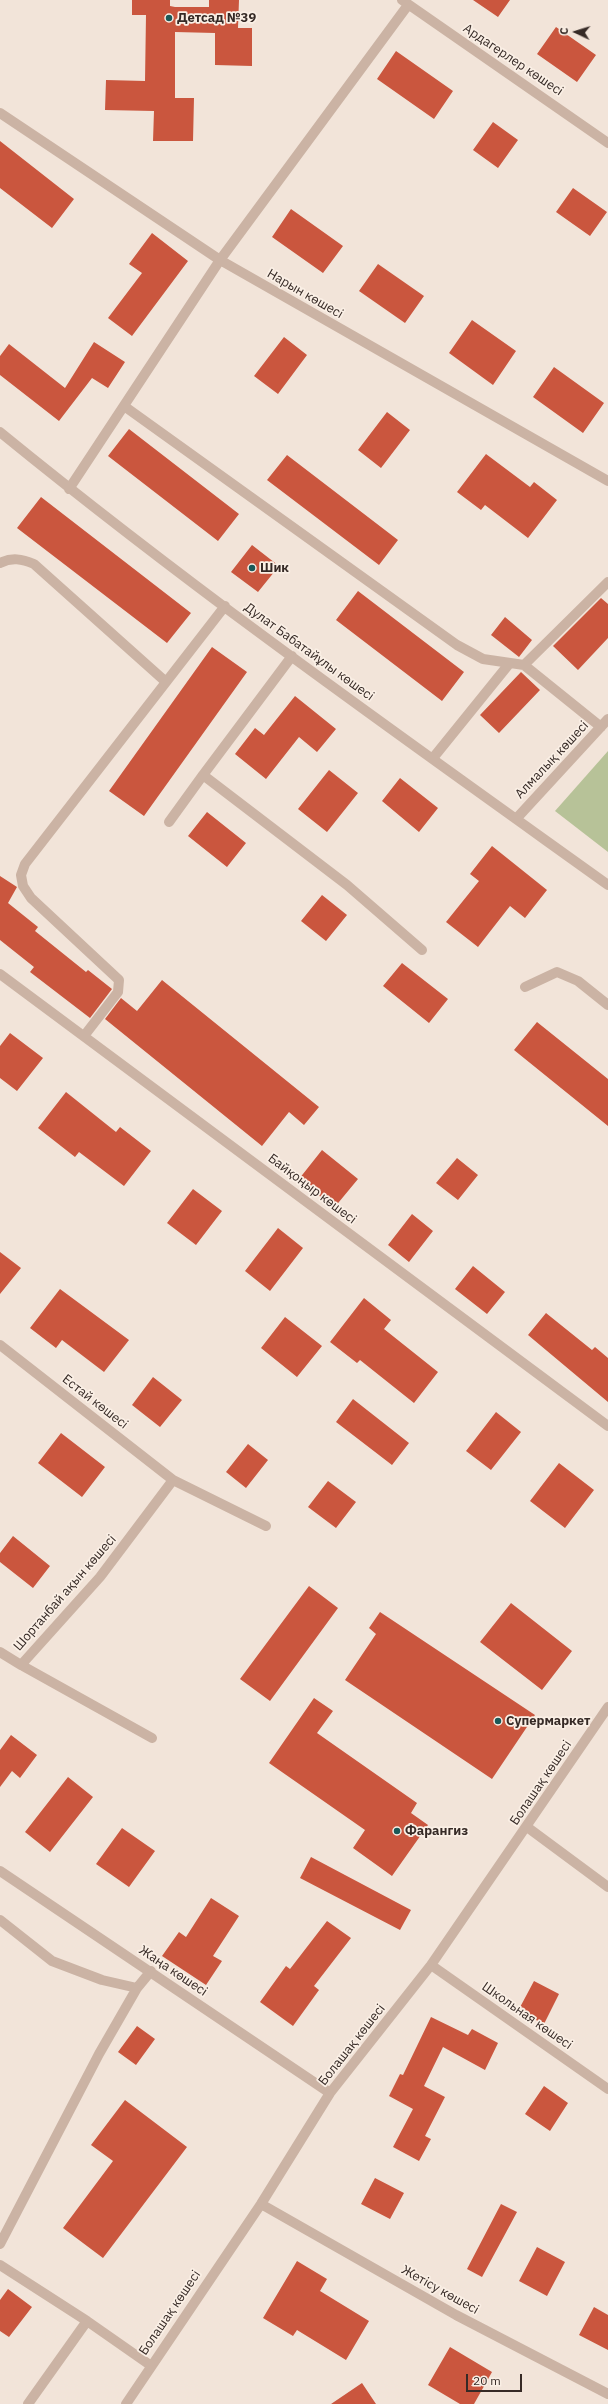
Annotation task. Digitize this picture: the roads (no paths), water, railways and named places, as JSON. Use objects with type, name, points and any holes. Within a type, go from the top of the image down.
[{"type":"street","name":"Ардагерлер көшесі","points":[[405,2],[608,143]]},
{"type":"street","points":[[69,489],[220,260],[405,2]]},
{"type":"street","name":"Нарын көшесі","points":[[0,113],[220,260],[608,481]]},
{"type":"street","points":[[124,406],[457,645],[483,660],[524,666],[604,723]]},
{"type":"street","name":"Дулат Бабатайұлы көшесі","points":[[0,432],[69,489],[224,606],[608,885]]},
{"type":"street","points":[[0,563],[8,559],[25,560],[34,564],[166,682]]},
{"type":"street","points":[[524,666],[608,582]]},
{"type":"street","points":[[84,1036],[118,992],[119,980],[31,898],[23,886],[21,875],[32,855],[224,606]]},
{"type":"street","points":[[169,822],[292,656]]},
{"type":"street","points":[[433,758],[509,664]]},
{"type":"street","name":"Алмалық көшесі","points":[[516,819],[604,723]]},
{"type":"street","points":[[203,775],[347,885],[422,950]]},
{"type":"street","points":[[525,987],[557,972],[578,981],[608,1005]]},
{"type":"street","name":"Байқоңыр көшесі","points":[[0,974],[608,1426]]},
{"type":"street","name":"Естай көшесі","points":[[0,1345],[173,1480],[266,1526]]},
{"type":"street","name":"Шортанбай ақын көшесі","points":[[0,1652],[21,1665],[100,1577],[173,1480]]},
{"type":"street","points":[[21,1665],[152,1738]]},
{"type":"street","name":"Болашақ көшесі","points":[[126,2404],[150,2365],[261,2204],[330,2093],[431,1965],[608,1708]]},
{"type":"street","points":[[527,1827],[608,1887]]},
{"type":"street","name":"Жаңа көшесі","points":[[0,1871],[151,1971],[330,2093]]},
{"type":"street","points":[[0,1920],[52,1961],[102,1980],[137,1988]]},
{"type":"street","name":"Школьная көшесі","points":[[431,1965],[608,2089]]},
{"type":"street","points":[[0,2244],[99,2054],[137,1988],[151,1971]]},
{"type":"street","name":"Жетісу көшесі","points":[[261,2204],[456,2315],[608,2394]]},
{"type":"street","points":[[0,2265],[87,2321],[150,2365]]},
{"type":"street","points":[[28,2404],[87,2321]]},
{"type":"place","name":"Детсад №39","points":[[169,18]]},
{"type":"place","name":"Шик","points":[[252,568]]},
{"type":"place","name":"Супермаркет","points":[[498,1721]]},
{"type":"place","name":"Фарангиз","points":[[397,1831]]}]
